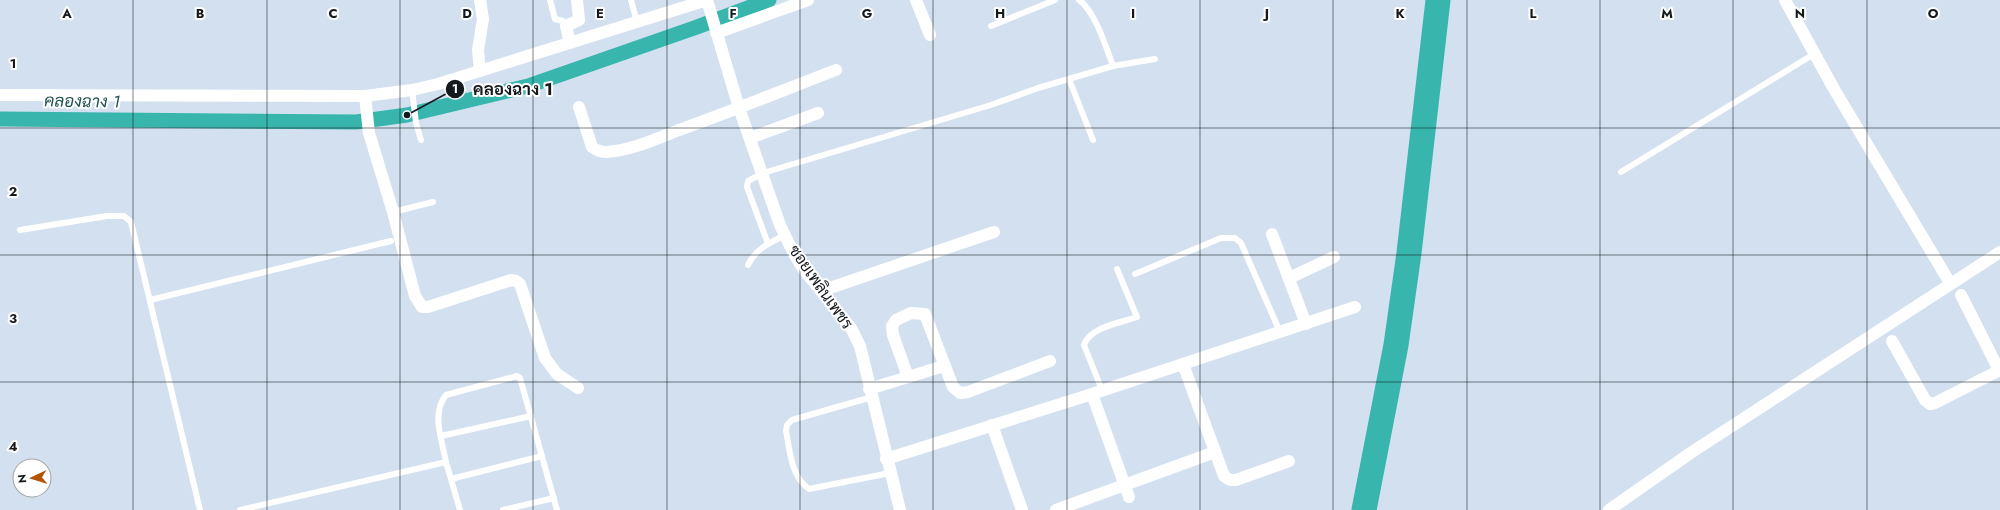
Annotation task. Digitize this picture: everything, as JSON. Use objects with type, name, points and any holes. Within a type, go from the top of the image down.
[{"type":"street","points":[[480,0],[482,19],[478,50],[480,71]]},
{"type":"street","points":[[570,43],[566,26],[579,20],[578,0]]},
{"type":"street","points":[[0,95],[365,100],[412,94],[480,71],[707,0]]},
{"type":"street","name":"ซอยเพลินเพชร","points":[[707,0],[739,108],[785,235],[804,270],[851,328],[860,346],[886,458],[900,510]]},
{"type":"street","points":[[716,32],[808,0]]},
{"type":"street","points":[[916,0],[930,35]]},
{"type":"street","points":[[1785,0],[1814,54],[1950,283]]},
{"type":"street","points":[[579,107],[589,142],[597,151],[604,152],[641,144],[836,70]]},
{"type":"street","points":[[365,100],[367,123],[393,212],[415,296],[422,307],[449,300],[484,287],[516,280],[520,284],[545,358],[557,374],[578,388]]},
{"type":"street","points":[[750,138],[818,112]]},
{"type":"street","points":[[821,291],[994,232]]},
{"type":"street","points":[[1272,234],[1306,324]]},
{"type":"street","points":[[1609,510],[1692,452],[1950,283],[2000,252]]},
{"type":"street","points":[[1289,278],[1334,258]]},
{"type":"street","points":[[1892,341],[1925,400],[1930,404],[1935,403],[2000,370],[1961,295]]},
{"type":"street","points":[[886,458],[1097,392],[1354,307]]},
{"type":"street","points":[[908,377],[893,335],[892,326],[896,320],[911,313],[920,312],[925,314],[953,387],[955,391],[960,394],[1050,361]]},
{"type":"street","points":[[1183,364],[1224,476],[1230,480],[1236,480],[1289,461]]},
{"type":"street","points":[[871,393],[908,377],[944,366]]},
{"type":"street","points":[[1097,392],[1124,485],[1129,497]]},
{"type":"street","points":[[992,425],[1022,510]]},
{"type":"street","points":[[1056,510],[1215,452]]},
{"type":"lane","points":[[550,0],[555,19],[563,21],[566,26]]},
{"type":"lane","points":[[631,0],[637,22]]},
{"type":"lane","points":[[991,26],[1055,0]]},
{"type":"lane","points":[[1079,0],[1085,4],[1091,14],[1113,66]]},
{"type":"lane","points":[[1621,172],[1814,54]]},
{"type":"lane","points":[[768,244],[746,187],[748,181],[763,173],[991,105],[1113,66],[1154,59]]},
{"type":"lane","points":[[1069,79],[1093,140]]},
{"type":"lane","points":[[412,94],[421,140]]},
{"type":"lane","points":[[393,212],[433,202]]},
{"type":"lane","points":[[20,230],[107,216],[124,216],[131,222],[200,510]]},
{"type":"lane","points":[[748,265],[756,252],[785,235]]},
{"type":"lane","points":[[1135,274],[1221,238],[1235,238],[1241,243],[1280,332]]},
{"type":"lane","points":[[150,300],[391,241]]},
{"type":"lane","points":[[1097,392],[1084,345],[1086,338],[1093,332],[1137,317],[1117,269]]},
{"type":"lane","points":[[460,510],[446,462],[441,436],[438,409],[441,401],[446,394],[514,376],[520,378],[557,510]]},
{"type":"lane","points":[[871,393],[792,420],[787,425],[786,431],[796,475],[802,484],[809,489],[890,473]]},
{"type":"lane","points":[[441,436],[531,416]]},
{"type":"lane","points":[[451,479],[542,456]]},
{"type":"lane","points":[[240,510],[446,462]]},
{"type":"lane","points":[[503,510],[554,498]]},
{"type":"waterway","name":"คลองฉาง 1","points":[[0,119],[356,122],[407,115],[528,86],[697,27],[769,0]]},
{"type":"waterway","points":[[1364,510],[1396,345],[1409,253],[1438,0]]},
{"type":"place","name":"คลองฉาง 1","points":[[407,115]]}]
